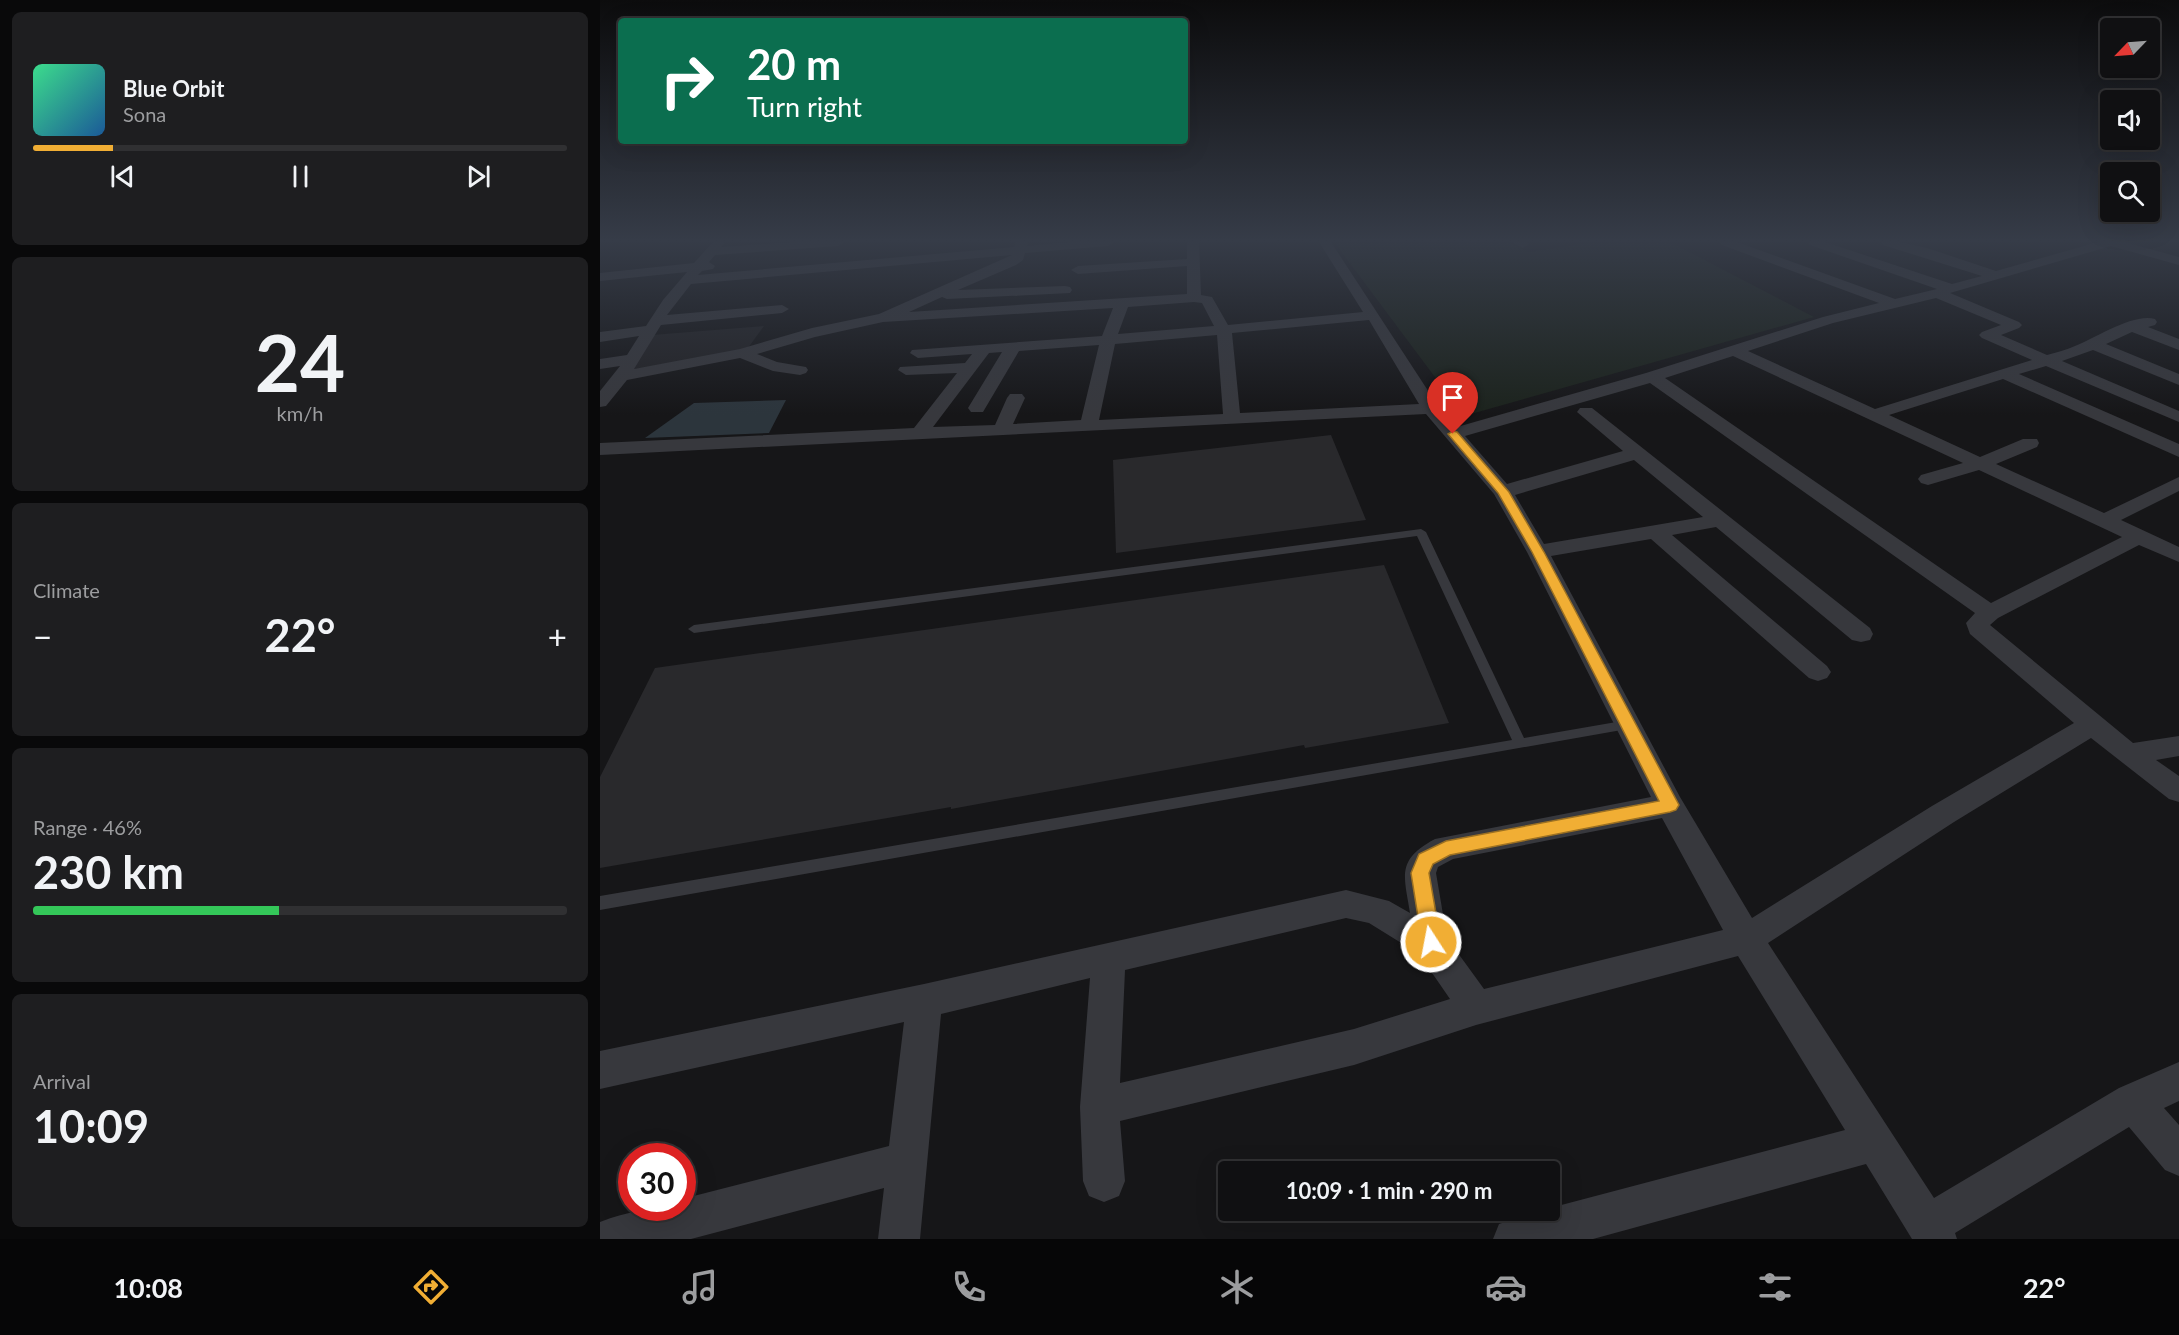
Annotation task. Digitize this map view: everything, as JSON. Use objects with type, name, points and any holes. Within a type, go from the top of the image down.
[{"type":"street","points":[[603,397],[621,376],[671,300]]},
{"type":"street","points":[[600,337],[652,326],[779,314],[787,300]]},
{"type":"street","points":[[883,318],[924,300]]},
{"type":"street","points":[[1044,345],[1063,300]]},
{"type":"street","points":[[621,376],[742,353],[812,333],[883,318],[1168,300]]},
{"type":"street","points":[[1206,300],[1210,302],[1224,330],[1232,417]]},
{"type":"street","points":[[1363,300],[1431,409],[1503,492],[1538,552],[1670,805],[1746,939],[1932,1232],[2133,1102],[2179,1081]]},
{"type":"street","points":[[1884,300],[1895,304]]},
{"type":"street","points":[[1453,434],[1653,377],[1828,320],[1911,300]]},
{"type":"street","points":[[1954,300],[2012,323],[2014,326],[1987,334],[2179,417]]},
{"type":"street","points":[[668,303],[691,301]]},
{"type":"street","points":[[1089,426],[1108,340],[1122,303]]},
{"type":"street","points":[[918,353],[1108,340],[1373,315]]},
{"type":"street","points":[[1872,415],[2048,360],[2150,322]]},
{"type":"street","points":[[2132,327],[2179,345]]},
{"type":"street","points":[[2093,344],[2179,380]]},
{"type":"street","points":[[977,408],[1013,347]]},
{"type":"street","points":[[919,434],[984,349]]},
{"type":"street","points":[[1735,351],[2179,555]]},
{"type":"street","points":[[742,353],[773,366],[800,370]]},
{"type":"street","points":[[600,364],[631,360]]},
{"type":"street","points":[[906,370],[968,368]]},
{"type":"street","points":[[2005,374],[2179,451]]},
{"type":"street","points":[[1653,377],[1990,613]]},
{"type":"street","points":[[1001,430],[1016,398]]},
{"type":"street","points":[[600,449],[1431,409]]},
{"type":"street","points":[[1586,412],[1861,634]]},
{"type":"street","points":[[1928,479],[1979,464],[2030,443]]},
{"type":"street","points":[[1503,492],[1637,453]]},
{"type":"street","points":[[2103,521],[2179,483]]},
{"type":"street","points":[[1538,552],[1722,520]]},
{"type":"street","points":[[1655,531],[1818,672]]},
{"type":"street","points":[[2138,537],[1990,613],[1978,623],[1980,629],[2092,724],[2128,754],[2179,791]]},
{"type":"street","points":[[1099,1107],[1354,1047],[1476,1008],[1746,939],[1942,814],[2092,724]]},
{"type":"street","points":[[2128,754],[2179,746]]},
{"type":"street","points":[[1476,1008],[1431,942],[1420,873],[1426,859],[1446,849],[1670,805]]},
{"type":"street","points":[[600,1070],[924,1001],[1346,904],[1377,911],[1431,942]]},
{"type":"street","points":[[1104,1181],[1099,1107],[1109,957]]},
{"type":"street","points":[[899,1239],[924,1001]]},
{"type":"street","points":[[2133,1102],[2179,1155]]},
{"type":"street","points":[[1514,1239],[1875,1142]]},
{"type":"street","points":[[611,1239],[908,1161]]},
{"type":"lane","points":[[694,629],[1421,532],[1520,743]]},
{"type":"lane","points":[[600,903],[1628,725]]},
{"type":"shaded area","points":[[1377,300],[1781,300],[1814,317],[1464,416]]},
{"type":"shaded area","points":[[764,326],[745,352],[629,370],[652,335]]},
{"type":"shaded area","points":[[786,400],[769,433],[645,438],[694,403]]},
{"type":"building","points":[[1331,435],[1366,520],[1116,553],[1113,460]]},
{"type":"building","points":[[1384,565],[1449,723],[1305,748],[1304,745],[951,809],[951,807],[600,868],[600,777],[655,668]]},
{"type":"route","points":[[1431,942],[1420,873],[1426,859],[1446,849],[1670,805],[1538,552],[1503,492],[1453,434]]}]
